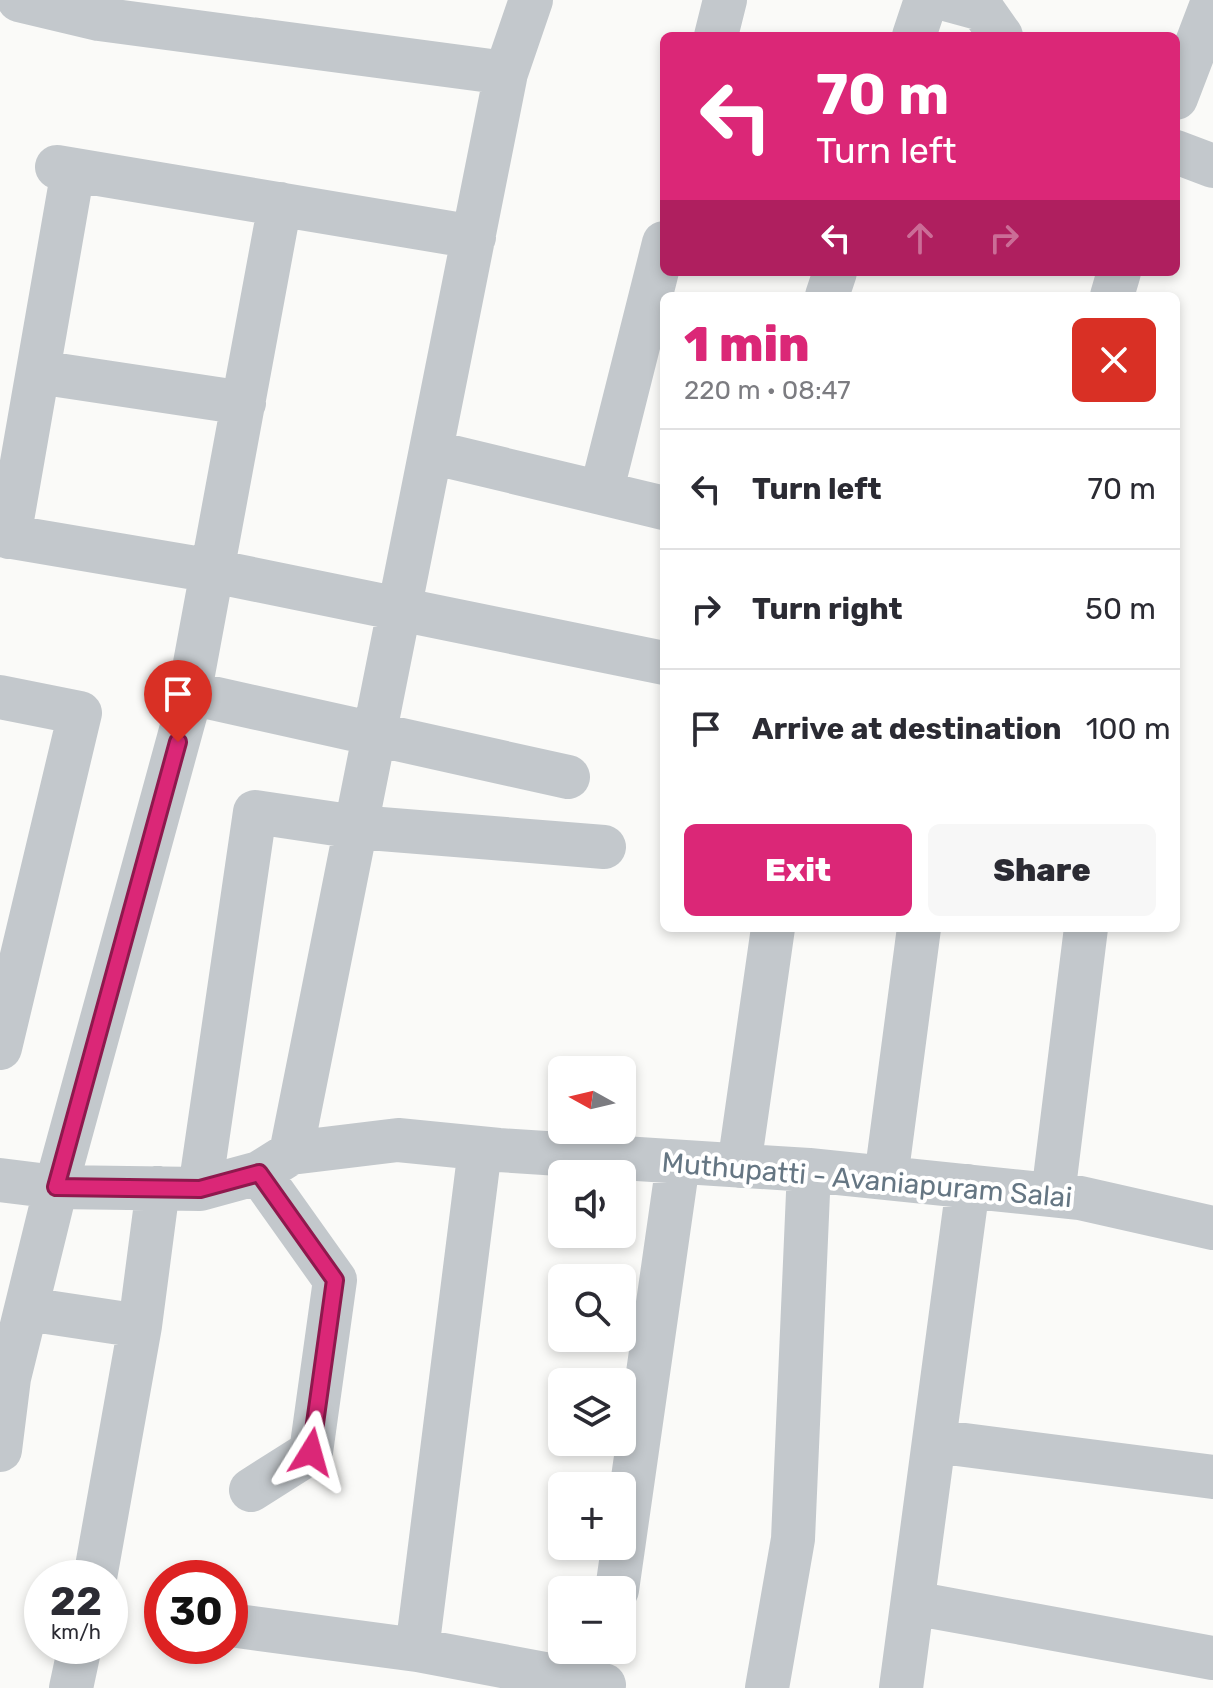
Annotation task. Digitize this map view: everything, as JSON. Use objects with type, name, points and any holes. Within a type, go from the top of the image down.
[{"type":"street","points":[[19,0],[99,19],[158,13],[506,73]]},
{"type":"street","points":[[251,1490],[311,1452],[335,1280],[275,1163],[356,827],[506,73],[531,0]]},
{"type":"street","points":[[717,32],[725,0]]},
{"type":"street","points":[[915,32],[926,0]]},
{"type":"street","points":[[1180,88],[1213,1]]},
{"type":"street","points":[[1180,154],[1213,166]]},
{"type":"street","points":[[474,237],[65,168],[38,372],[5,536],[213,571],[660,662]]},
{"type":"street","points":[[0,1450],[4,1377],[27,1309],[56,1187],[190,693],[280,204]]},
{"type":"street","points":[[601,493],[660,259]]},
{"type":"street","points":[[38,372],[244,403]]},
{"type":"street","points":[[431,452],[660,507]]},
{"type":"street","points":[[190,693],[568,777]]},
{"type":"street","points":[[0,697],[80,713],[0,1048]]},
{"type":"street","points":[[98,1560],[140,1326],[179,1189],[255,812],[356,827],[604,847]]},
{"type":"street","points":[[739,1166],[772,932]]},
{"type":"street","points":[[886,1178],[918,932]]},
{"type":"street","points":[[1053,1195],[1086,932]]},
{"type":"street","name":"Muthupatti - Avaniapuram Salai","points":[[0,1180],[56,1187],[179,1189],[275,1163],[398,1140],[480,1149],[809,1170],[1053,1195],[1080,1198],[1213,1228]]},
{"type":"street","points":[[417,1650],[480,1149]]},
{"type":"street","points":[[619,1576],[678,1163]]},
{"type":"street","points":[[767,1688],[793,1539],[809,1170]]},
{"type":"street","points":[[901,1688],[968,1186]]},
{"type":"street","points":[[27,1309],[140,1326]]},
{"type":"street","points":[[934,1441],[1213,1477]]},
{"type":"street","points":[[913,1603],[1213,1658]]},
{"type":"street","points":[[248,1627],[605,1674]]},
{"type":"street","points":[[71,1688],[76,1664]]},
{"type":"route","points":[[178,742],[56,1187],[200,1189],[259,1173],[335,1280],[311,1452]]}]
